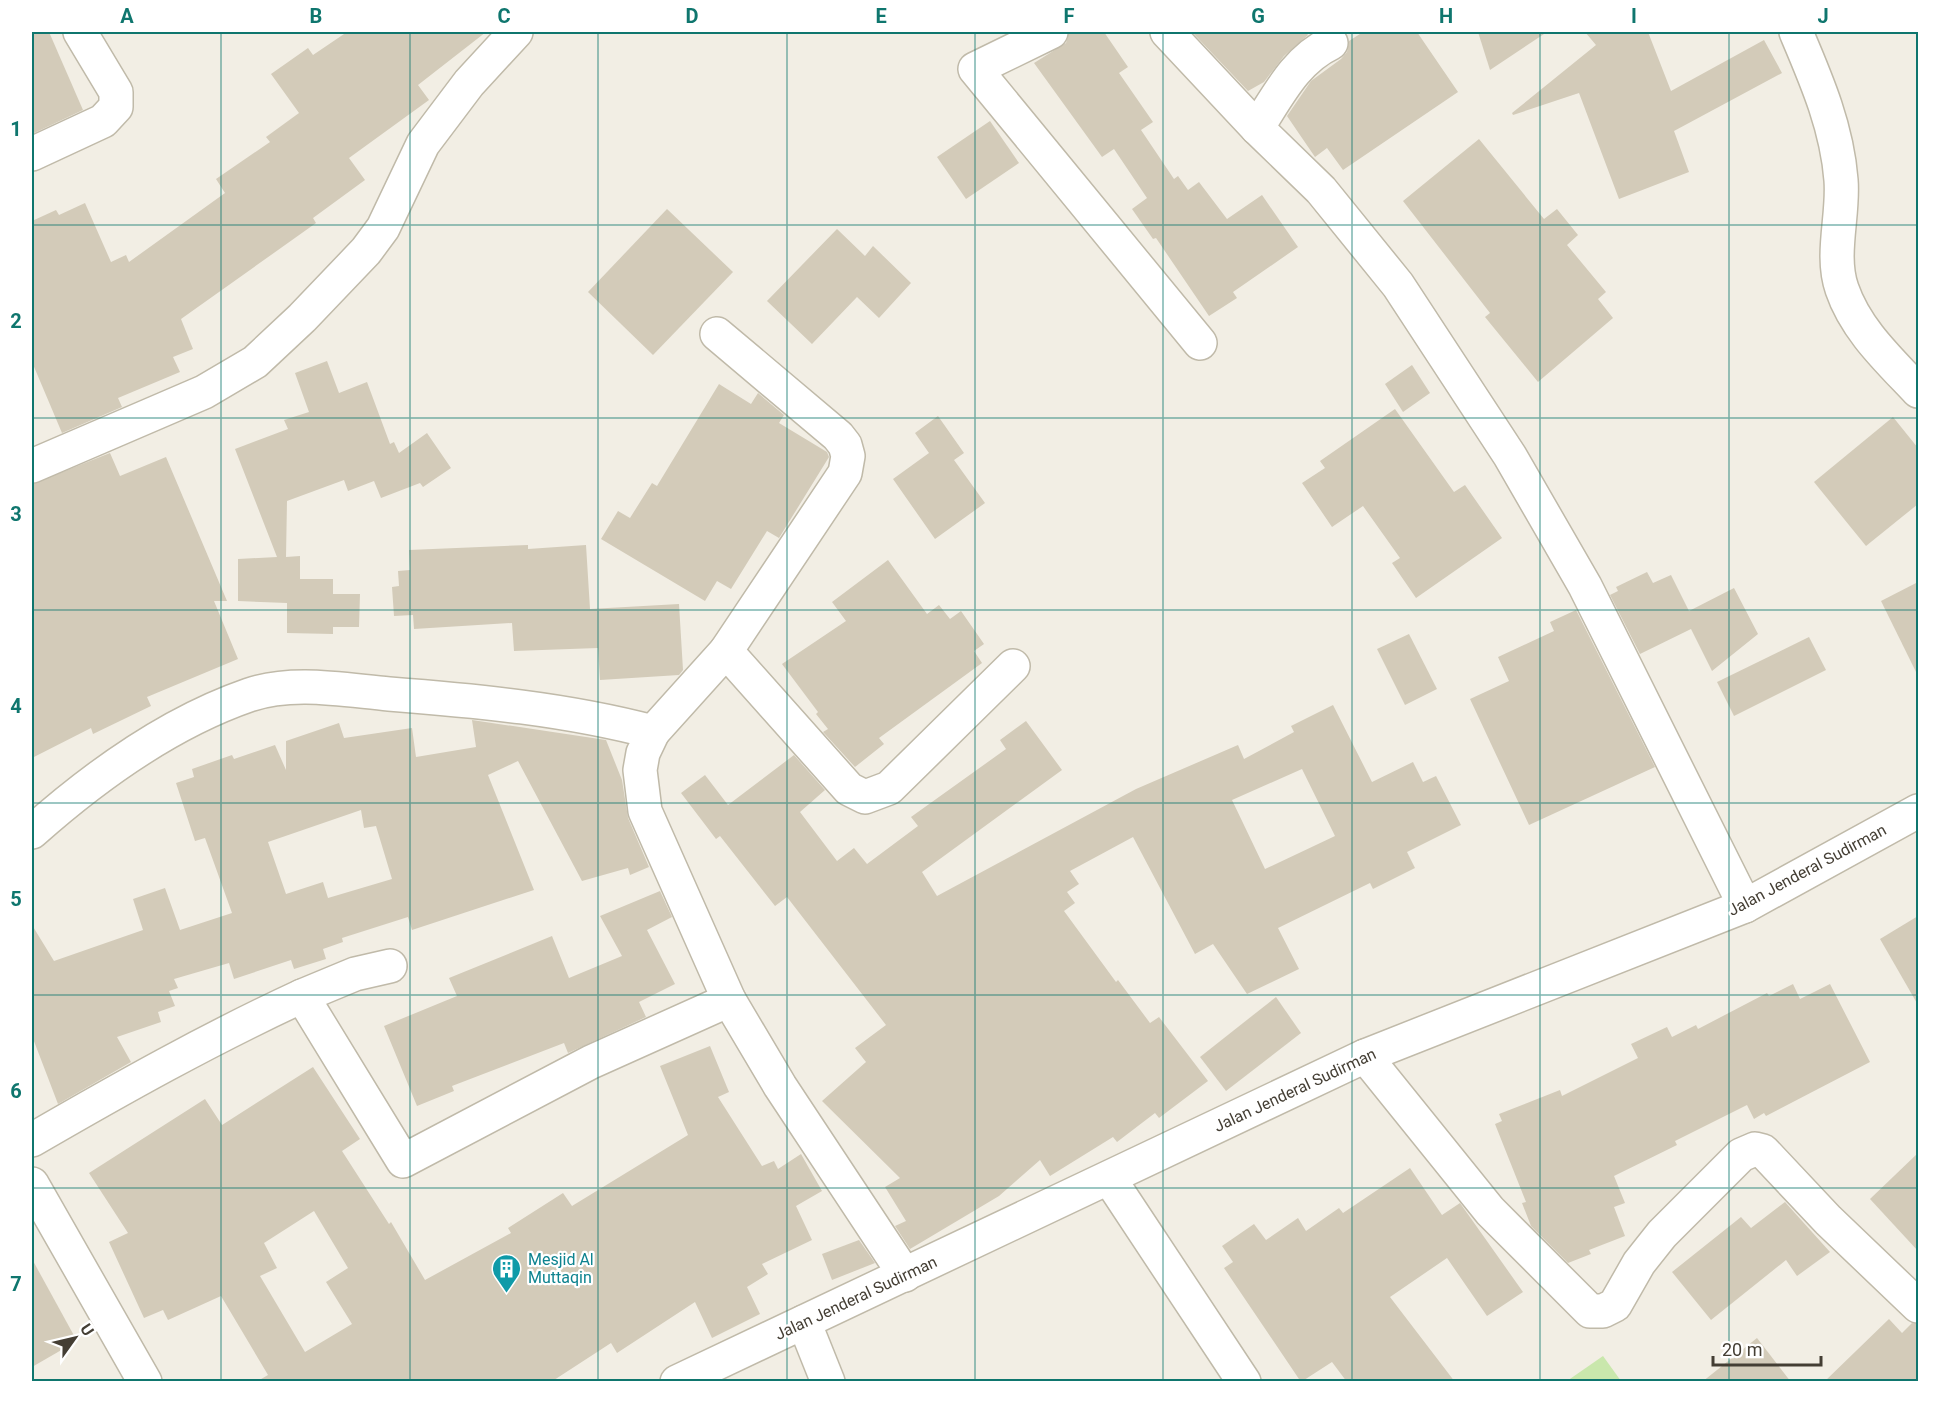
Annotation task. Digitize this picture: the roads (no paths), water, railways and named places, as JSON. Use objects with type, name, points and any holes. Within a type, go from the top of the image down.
[{"type":"street","points":[[32,154],[104,121],[116,107],[116,92],[80,32]]},
{"type":"street","points":[[32,466],[204,392],[255,362],[302,318],[366,251],[383,228],[423,144],[469,83],[516,32]]},
{"type":"street","points":[[1051,32],[975,69],[1200,343]]},
{"type":"street","points":[[1167,32],[1257,128],[1321,190],[1398,285],[1510,456],[1601,617],[1745,906]]},
{"type":"street","points":[[1796,32],[1827,110],[1837,149],[1841,181],[1838,269],[1841,288],[1870,340],[1918,391]]},
{"type":"street","points":[[1257,128],[1301,62],[1313,51],[1331,43]]},
{"type":"street","points":[[717,334],[838,436],[845,445],[848,456],[845,473],[726,651],[653,732],[643,753],[640,770],[645,811],[729,1000],[780,1086],[905,1275]]},
{"type":"street","points":[[726,651],[849,789],[865,797],[889,788],[1013,666]]},
{"type":"street","points":[[32,832],[65,802],[145,745],[251,694],[300,687],[466,700],[557,710],[653,732]]},
{"type":"street","name":"Jalan Jenderal Sudirman","points":[[677,1382],[1365,1056],[1745,906],[1918,811]]},
{"type":"street","points":[[32,1140],[156,1069],[247,1021],[356,974],[390,966]]},
{"type":"street","points":[[302,996],[403,1161],[591,1062],[729,1000]]},
{"type":"street","points":[[1365,1056],[1490,1211],[1590,1311],[1604,1311],[1615,1305],[1639,1263],[1662,1234],[1742,1155],[1755,1149],[1763,1151],[1787,1174],[1828,1220],[1918,1306]]},
{"type":"street","points":[[1109,1178],[1244,1382]]},
{"type":"street","points":[[32,1184],[145,1382]]},
{"type":"street","points":[[804,1322],[828,1382]]},
{"type":"place","name":"Mesjid Al Muttaqin","points":[[507,1294]]}]
